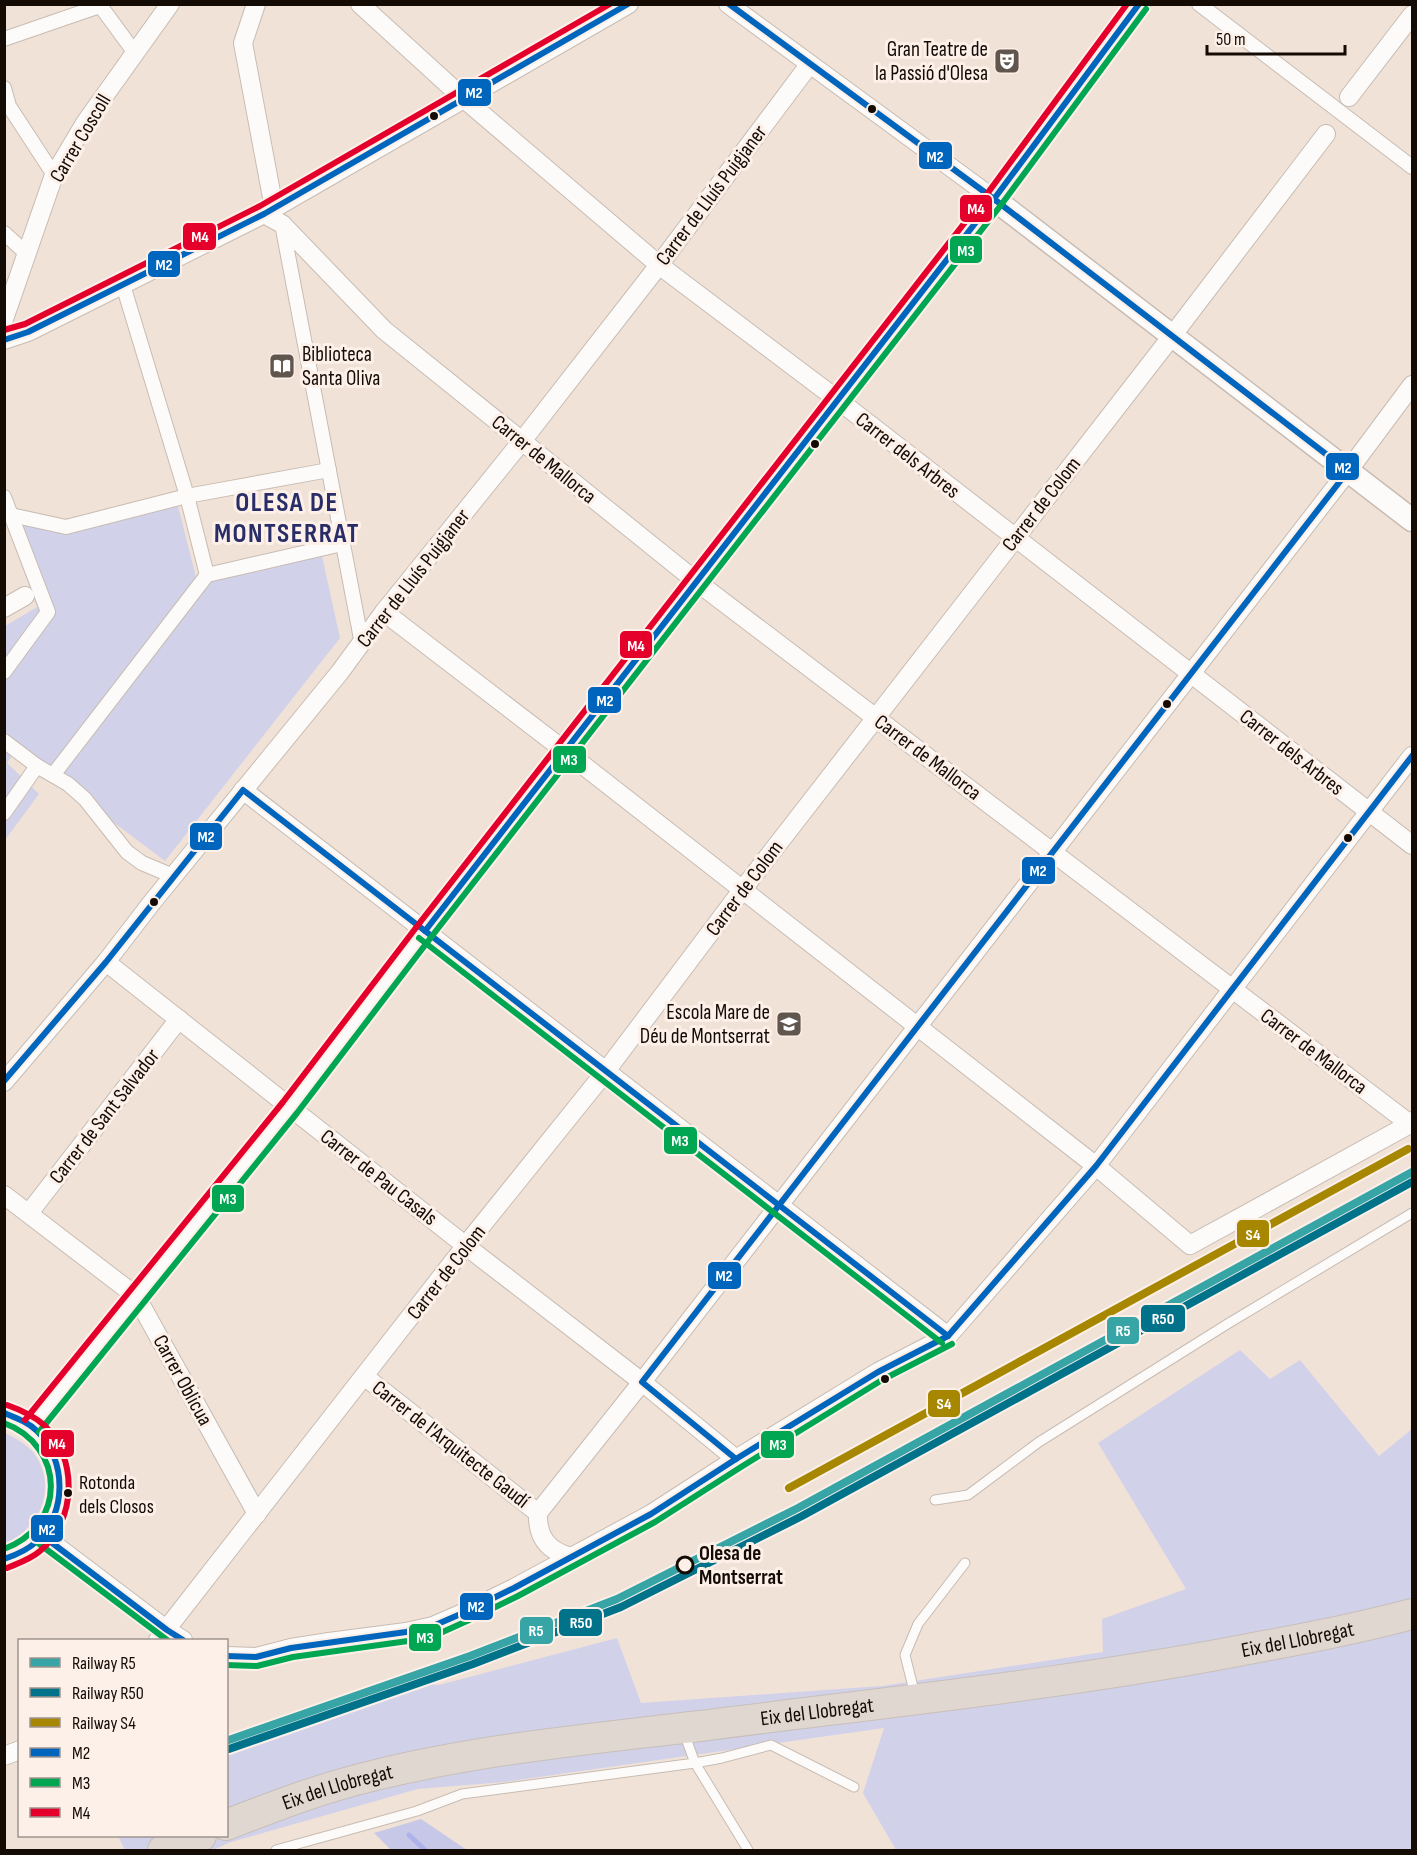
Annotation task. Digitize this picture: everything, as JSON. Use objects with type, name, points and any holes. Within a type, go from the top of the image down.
[{"type":"highway","name":"Eix del Llobregat","points":[[228,1824],[316,1791],[376,1775],[494,1751],[1090,1677],[1219,1655],[1366,1626],[1413,1614]]},
{"type":"highway","points":[[164,1851],[199,1837]]},
{"type":"street","name":"Carrer Coscoll","points":[[5,315],[54,175],[85,123],[170,4]]},
{"type":"street","points":[[256,4],[243,42],[273,215],[329,470],[362,644]]},
{"type":"street","name":"Carrer dels Arbres","points":[[360,4],[463,98],[659,264],[1413,845]]},
{"type":"street","points":[[4,340],[27,332],[273,215],[463,98],[629,4]]},
{"type":"street","points":[[728,4],[994,199],[1413,520]]},
{"type":"street","points":[[32,1426],[290,1108],[994,199],[1139,4]]},
{"type":"street","points":[[1199,4],[1413,167]]},
{"type":"street","points":[[4,39],[99,5],[135,53]]},
{"type":"street","points":[[1349,97],[1413,15]]},
{"type":"street","name":"Carrer de Lluís Puigjaner","points":[[4,1082],[106,962],[362,644],[384,612],[522,441],[659,264],[809,65]]},
{"type":"street","points":[[4,88],[9,106],[54,175]]},
{"type":"street","name":"Carrer de Colom","points":[[163,1635],[466,1246],[606,1071],[743,889],[1326,134]]},
{"type":"street","name":"Carrer de Mallorca","points":[[273,215],[384,330],[697,582],[1412,1122],[1190,1245],[1096,1166]]},
{"type":"street","points":[[4,233],[27,254]]},
{"type":"street","points":[[123,285],[187,496],[207,575]]},
{"type":"street","points":[[571,1557],[559,1554],[550,1548],[537,1525],[538,1513],[642,1382],[1413,385]]},
{"type":"street","points":[[11,515],[66,527],[187,496],[329,470]]},
{"type":"street","points":[[4,496],[48,612],[4,672]]},
{"type":"street","points":[[53,775],[207,575],[342,544]]},
{"type":"street","points":[[4,608],[26,596]]},
{"type":"street","points":[[384,612],[743,889],[1096,1166]]},
{"type":"street","points":[[4,741],[68,784],[85,799],[128,852],[142,863],[173,876]]},
{"type":"street","points":[[228,1656],[256,1657],[291,1648],[433,1626],[514,1588],[651,1514],[879,1372],[948,1336],[1096,1166],[1413,756]]},
{"type":"street","points":[[4,813],[38,766]]},
{"type":"street","points":[[243,790],[948,1336]]},
{"type":"street","name":"Carrer de Pau Casals","points":[[106,962],[642,1382],[736,1459]]},
{"type":"street","name":"Carrer de Sant Salvador","points":[[28,1213],[179,1019]]},
{"type":"street","name":"Carrer Oblicua","points":[[4,1195],[136,1296],[257,1514]]},
{"type":"street","name":"Carrer de l'Arquitecte Gaudí","points":[[364,1376],[538,1513]]},
{"type":"street","points":[[4,1413],[32,1426],[48,1444],[58,1466],[61,1491],[56,1514],[43,1536],[24,1552],[4,1559]]},
{"type":"street","points":[[43,1536],[163,1635]]},
{"type":"lane","points":[[935,1500],[968,1495],[1039,1442],[1229,1323],[1413,1213]]},
{"type":"lane","points":[[916,1700],[905,1655],[918,1624],[964,1563]]},
{"type":"lane","points":[[683,1728],[695,1763],[748,1851]]},
{"type":"lane","points":[[276,1851],[417,1811],[462,1794],[695,1763],[771,1746],[854,1786]]},
{"type":"shaded area","points":[[178,506],[196,577],[320,547],[340,638],[165,861],[16,749],[7,763],[39,794],[5,840],[5,626],[37,607],[5,519],[61,528]]},
{"type":"shaded area","points":[[1240,1350],[1270,1379],[1300,1360],[1379,1456],[1412,1429],[1412,1850],[896,1850],[863,1793],[884,1728],[504,1782],[418,1789],[231,1842],[213,1850],[125,1850],[118,1837],[228,1837],[228,1752],[236,1741],[414,1682],[439,1685],[617,1638],[641,1703],[882,1686],[1103,1652],[1102,1619],[1186,1589],[1098,1443]]},
{"type":"shaded area","points":[[5,1433],[32,1451],[40,1464],[45,1491],[42,1504],[28,1527],[5,1543]]},
{"type":"shaded area","points":[[421,1819],[467,1850],[391,1850],[374,1833]]},
{"type":"waterway","points":[[409,1835],[425,1850]]},
{"type":"rail line","name":"S4","points":[[789,1488],[1408,1149]]},
{"type":"rail line","name":"R5","points":[[228,1740],[470,1656],[617,1599],[798,1508],[1412,1172]]},
{"type":"rail line","name":"R50","points":[[229,1749],[473,1664],[621,1607],[802,1516],[1412,1182]]},
{"type":"transit line","name":"M4","points":[[4,330],[25,324],[260,206],[610,4]]},
{"type":"transit line","name":"M2","points":[[4,340],[28,332],[264,214],[628,4]]},
{"type":"transit line","name":"M2","points":[[729,4],[994,199],[1348,471],[642,1382],[736,1459]]},
{"type":"transit line","name":"M4","points":[[25,1420],[283,1102],[987,194],[1127,4]]},
{"type":"transit line","name":"M2","points":[[425,931],[994,199],[1139,4]]},
{"type":"transit line","name":"M3","points":[[39,1432],[297,1113],[1001,205],[1146,9]]},
{"type":"transit line","name":"M2","points":[[228,1656],[256,1657],[291,1648],[406,1632],[433,1626],[463,1613],[651,1514],[878,1372],[948,1336],[1096,1166],[1412,756]]},
{"type":"transit line","name":"M2","points":[[4,1081],[106,962],[243,790],[948,1336]]},
{"type":"transit line","name":"M3","points":[[419,938],[942,1343]]},
{"type":"transit line","name":"M3","points":[[228,1665],[257,1666],[293,1657],[436,1635],[518,1596],[655,1522],[882,1380],[952,1344]]},
{"type":"transit line","name":"M4","points":[[7,1405],[36,1418],[55,1439],[63,1454],[69,1489],[61,1523],[52,1538],[33,1556],[7,1568]]},
{"type":"transit line","name":"M2","points":[[4,1413],[30,1425],[47,1443],[54,1456],[60,1486],[54,1516],[47,1529],[30,1547],[4,1559]]},
{"type":"transit line","name":"M3","points":[[4,1423],[24,1434],[39,1449],[48,1467],[51,1486],[48,1505],[39,1523],[25,1538],[4,1549]]},
{"type":"transit line","name":"M2","points":[[43,1536],[181,1639]]},
{"type":"transit line","name":"M3","points":[[38,1543],[166,1639]]},
{"type":"place","name":"Gran Teatre de la Passió d'Olesa","points":[[1007,61]]},
{"type":"place","name":"Biblioteca Santa Oliva","points":[[282,366]]},
{"type":"place","name":"Escola Mare de Déu de Montserrat","points":[[789,1024]]},
{"type":"place","name":"Rotonda dels Closos","points":[[68,1493]]},
{"type":"place","name":"Olesa de Montserrat","points":[[685,1565]]},
{"type":"district","name":"OLESA DE MONTSERRAT","points":[[287,518]]}]
